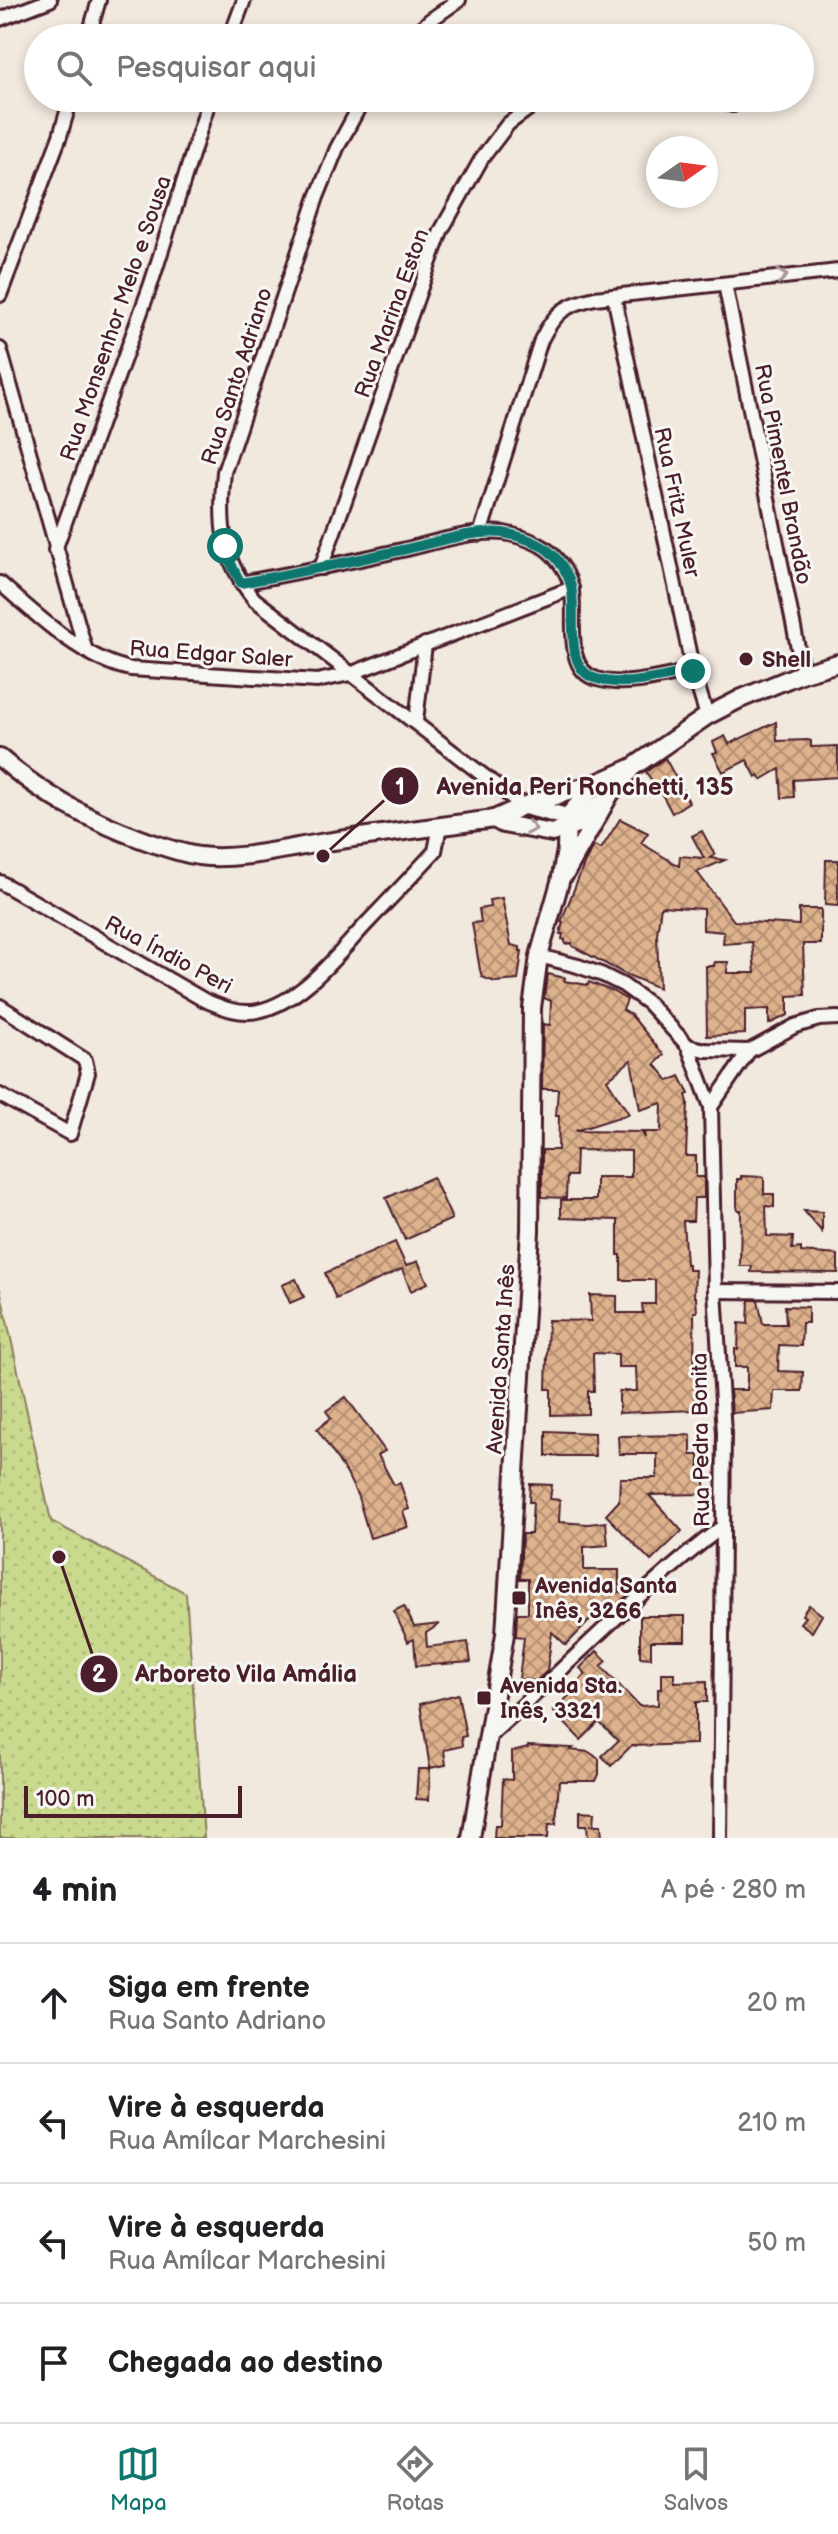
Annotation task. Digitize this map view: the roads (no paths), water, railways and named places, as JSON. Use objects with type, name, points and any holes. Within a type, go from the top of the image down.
[{"type":"main road","points":[[494,819],[503,824],[552,833],[570,823],[604,788],[707,716],[803,673],[838,663]]},
{"type":"main road","points":[[0,758],[49,796],[82,814],[162,847],[201,857],[245,854],[494,819],[523,806],[604,788]]},
{"type":"main road","name":"Avenida Santa Inês","points":[[560,882],[581,847],[604,788]]},
{"type":"main road","points":[[523,806],[570,823],[581,847]]},
{"type":"main road","name":"Avenida Santa Inês","points":[[471,1838],[505,1634],[532,1195],[531,1033],[539,956],[560,882],[570,823]]},
{"type":"street","points":[[0,19],[50,0]]},
{"type":"street","points":[[92,24],[99,0]]},
{"type":"street","points":[[235,24],[244,0]]},
{"type":"street","points":[[426,24],[459,0]]},
{"type":"street","points":[[0,295],[67,112]]},
{"type":"street","name":"Rua Monsenhor Melo e Sousa","points":[[55,550],[151,284],[206,112]]},
{"type":"street","name":"Rua Santo Adriano","points":[[356,112],[337,148],[317,197],[224,472],[222,518],[225,546],[241,583],[254,599],[523,806]]},
{"type":"street","name":"Rua Marina Eston","points":[[321,568],[441,231],[482,158],[508,124],[524,112]]},
{"type":"street","points":[[480,534],[541,340],[550,322],[561,310],[575,303],[614,296],[838,271]]},
{"type":"street","name":"Rua Pimentel Brandão","points":[[725,284],[803,673]]},
{"type":"street","name":"Rua Fritz Muler","points":[[614,296],[693,671],[707,716]]},
{"type":"street","points":[[1,356],[85,648]]},
{"type":"street","points":[[241,583],[480,534],[503,533],[540,545],[563,567],[572,588],[572,634],[576,654],[583,670],[591,677],[627,682],[693,671]]},
{"type":"street","name":"Rua Edgar Saler","points":[[0,583],[41,619],[112,665],[131,669],[317,681],[350,674],[572,588]]},
{"type":"street","points":[[416,721],[425,644]]},
{"type":"street","name":"Rua Índio Peri","points":[[0,882],[204,1000],[226,1009],[257,1011],[273,1006],[298,991],[321,972],[435,851],[440,826]]},
{"type":"street","points":[[539,956],[578,966],[623,985],[648,1003],[688,1046],[705,1050],[749,1051]]},
{"type":"street","points":[[0,1006],[85,1060],[88,1073],[70,1134],[0,1095]]},
{"type":"street","points":[[711,1107],[749,1051],[795,1026],[819,1019],[838,1018]]},
{"type":"street","name":"Rua Pedra Bonita","points":[[688,1046],[711,1107],[715,1291],[724,1433],[720,1838]]},
{"type":"street","points":[[715,1291],[838,1292]]},
{"type":"street","points":[[488,1737],[534,1697],[610,1622],[691,1550],[722,1527]]},
{"type":"place","name":"Shell","points":[[746,659]]},
{"type":"place","name":"Avenida Peri Ronchetti, 135","points":[[323,856]]},
{"type":"place","name":"Arboreto Vila Amália","points":[[59,1557]]},
{"type":"place","name":"Avenida Santa Inês, 3266","points":[[519,1598]]},
{"type":"place","name":"Avenida Sta. Inês, 3321","points":[[484,1698]]}]
